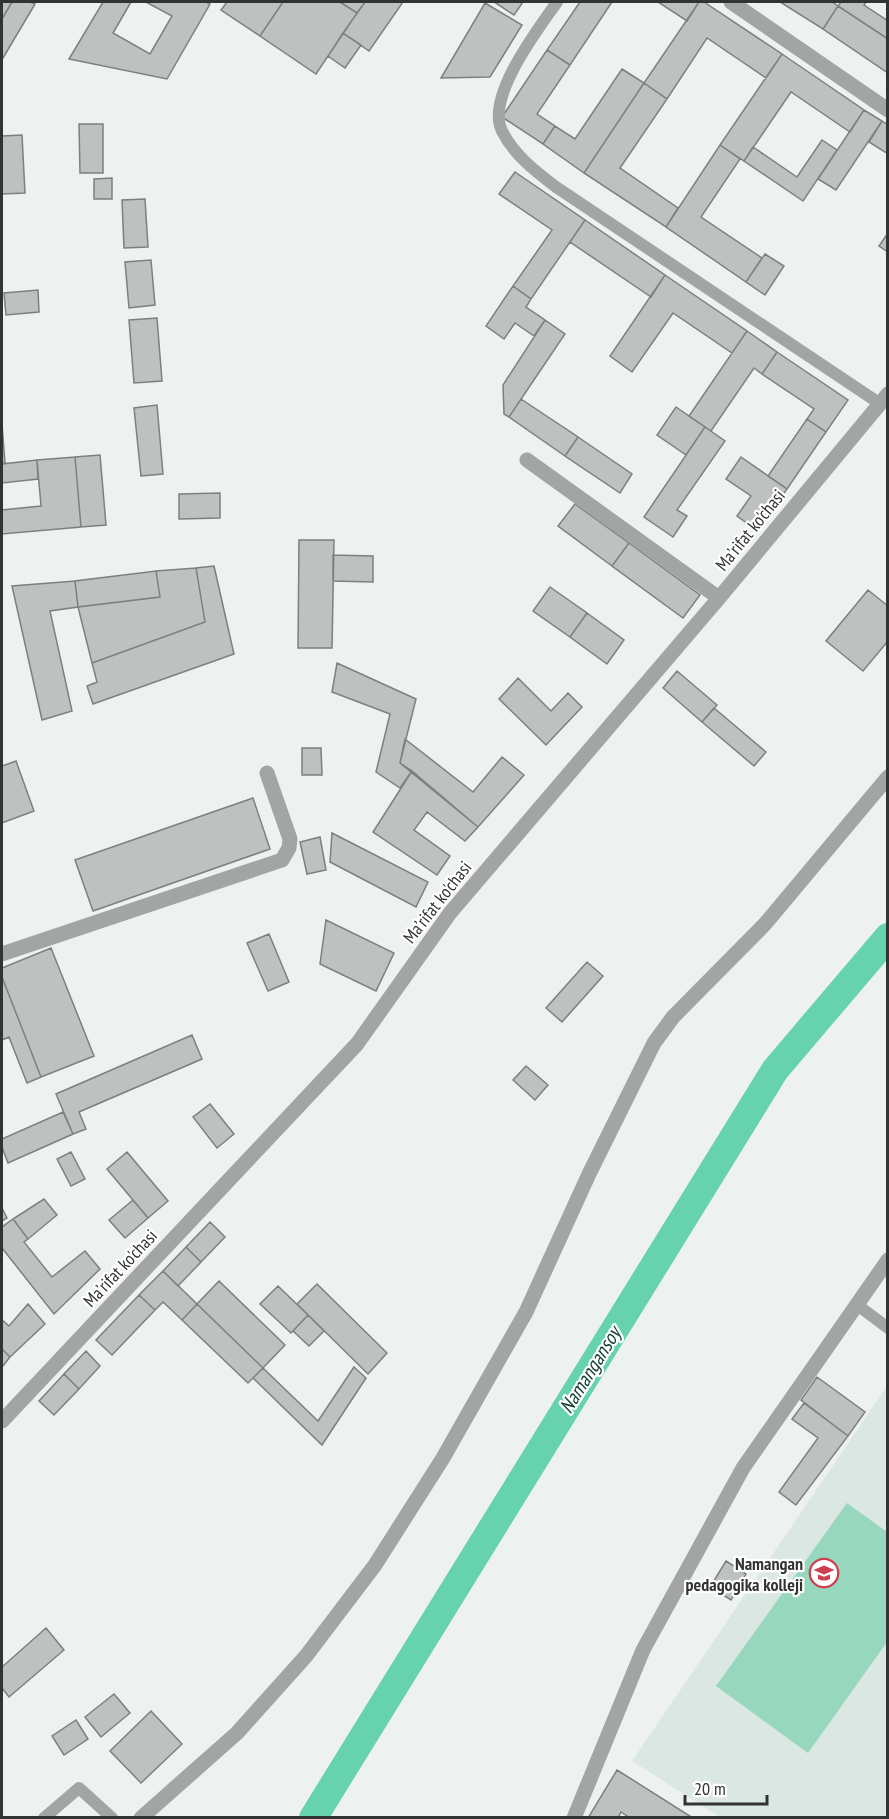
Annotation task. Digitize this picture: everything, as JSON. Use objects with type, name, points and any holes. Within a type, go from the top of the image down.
[{"type":"street","points":[[731,2],[888,110]]},
{"type":"street","name":"Maʼrifat ko'chasi","points":[[2,1421],[357,1044],[450,913],[719,598],[883,399]]},
{"type":"street","points":[[527,460],[719,598]]},
{"type":"street","points":[[2,954],[282,860],[290,848],[290,839],[267,773]]},
{"type":"street","points":[[141,1818],[237,1733],[306,1656],[375,1564],[443,1458],[526,1312],[589,1174],[654,1042],[673,1017],[765,924],[888,777]]},
{"type":"street","points":[[574,1818],[643,1650],[743,1468],[888,1260]]},
{"type":"lane","points":[[557,2],[514,64],[500,111],[500,129],[528,166],[556,187],[883,399]]},
{"type":"lane","points":[[856,1304],[888,1328]]},
{"type":"lane","points":[[44,1818],[79,1788],[112,1818]]},
{"type":"shaded area","name":"Namangan pedagogika kolleji","points":[[887,1386],[887,1817],[720,1817],[632,1761]]},
{"type":"green space","points":[[847,1503],[887,1532],[887,1642],[808,1753],[716,1686]]},
{"type":"building","points":[[2,2],[12,2],[2,19]]},
{"type":"building","points":[[12,2],[35,4],[3,58],[2,19]]},
{"type":"building","points":[[103,2],[131,2],[113,33],[150,54],[172,16],[146,2],[206,2],[210,4],[167,79],[69,59]]},
{"type":"building","points":[[227,2],[283,2],[260,36],[221,10]]},
{"type":"building","points":[[283,2],[340,2],[357,13],[316,74],[260,36]]},
{"type":"building","points":[[340,2],[365,2],[357,13]]},
{"type":"building","points":[[365,2],[403,2],[369,51],[343,33]]},
{"type":"building","points":[[494,2],[523,2],[514,15]]},
{"type":"building","points":[[580,2],[612,2],[570,65],[547,50]]},
{"type":"building","points":[[658,2],[699,2],[687,21]]},
{"type":"building","points":[[699,2],[704,2],[782,54],[766,78],[707,38],[667,99],[644,83]]},
{"type":"building","points":[[780,2],[832,2],[838,6],[823,29]]},
{"type":"building","points":[[841,2],[866,2],[864,5],[888,21],[888,39],[838,6]]},
{"type":"building","points":[[485,3],[522,25],[490,77],[441,78]]},
{"type":"building","points":[[838,6],[888,39],[888,73],[823,29]]},
{"type":"building","points":[[343,33],[361,45],[345,68],[328,56]]},
{"type":"building","points":[[547,50],[570,65],[537,114],[555,126],[543,144],[502,117]]},
{"type":"building","points":[[782,54],[864,110],[850,132],[791,92],[744,161],[720,145]]},
{"type":"building","points":[[622,69],[644,83],[584,173],[543,144],[555,126],[575,139]]},
{"type":"building","points":[[644,83],[667,99],[620,168],[678,208],[666,227],[584,173]]},
{"type":"building","points":[[864,110],[882,121],[836,190],[818,179]]},
{"type":"building","points":[[882,121],[888,125],[888,154],[869,142]]},
{"type":"building","points":[[79,124],[103,124],[103,173],[80,173]]},
{"type":"building","points":[[22,135],[25,193],[2,194],[2,136]]},
{"type":"building","points":[[822,140],[837,150],[803,201],[744,161],[753,147],[797,177]]},
{"type":"building","points":[[720,145],[740,159],[701,217],[762,258],[746,282],[666,227]]},
{"type":"building","points":[[515,172],[585,220],[531,299],[513,286],[552,230],[499,194]]},
{"type":"building","points":[[112,178],[112,199],[94,199],[94,179]]},
{"type":"building","points":[[145,199],[148,247],[124,248],[122,200]]},
{"type":"building","points":[[585,220],[665,275],[651,297],[570,242]]},
{"type":"building","points":[[888,233],[888,252],[879,246]]},
{"type":"building","points":[[765,254],[784,266],[765,295],[746,282]]},
{"type":"building","points":[[151,260],[155,305],[129,308],[125,262]]},
{"type":"building","points":[[665,275],[747,331],[732,353],[673,313],[632,372],[610,356]]},
{"type":"building","points":[[513,286],[531,299],[526,307],[545,320],[534,336],[515,323],[504,339],[486,326]]},
{"type":"building","points":[[38,290],[39,312],[6,315],[4,293]]},
{"type":"building","points":[[157,318],[162,381],[134,383],[129,320]]},
{"type":"building","points":[[545,320],[565,334],[509,417],[504,414],[503,385]]},
{"type":"building","points":[[747,331],[777,352],[762,374],[754,368],[711,431],[689,416]]},
{"type":"building","points":[[777,352],[848,400],[826,432],[807,419],[814,409],[762,374]]},
{"type":"building","points":[[521,399],[578,437],[565,456],[509,417]]},
{"type":"building","points":[[157,405],[163,474],[141,476],[134,408]]},
{"type":"building","points":[[676,407],[705,427],[686,455],[657,435]]},
{"type":"building","points":[[807,419],[826,432],[787,489],[768,476]]},
{"type":"building","points":[[2,424],[5,463],[2,464]]},
{"type":"building","points":[[705,427],[725,441],[677,510],[687,516],[673,537],[644,517]]},
{"type":"building","points":[[578,437],[632,474],[620,493],[565,456]]},
{"type":"building","points":[[100,455],[106,525],[81,527],[75,457]]},
{"type":"building","points":[[75,457],[81,527],[2,534],[2,510],[41,506],[37,460]]},
{"type":"building","points":[[741,457],[787,489],[758,531],[737,516],[751,496],[726,479]]},
{"type":"building","points":[[37,460],[38,479],[2,483],[2,464]]},
{"type":"building","points":[[220,493],[220,518],[179,519],[179,494]]},
{"type":"building","points":[[575,504],[629,543],[612,566],[558,526]]},
{"type":"building","points":[[299,540],[334,540],[332,648],[298,648]]},
{"type":"building","points":[[629,543],[700,595],[683,618],[612,566]]},
{"type":"building","points":[[333,555],[373,556],[373,582],[333,581]]},
{"type":"building","points":[[214,566],[234,654],[93,704],[87,686],[97,682],[92,663],[205,622],[196,568]]},
{"type":"building","points":[[196,568],[205,622],[92,663],[78,607],[160,597],[156,571]]},
{"type":"building","points":[[156,571],[160,597],[78,607],[75,581]]},
{"type":"building","points":[[75,581],[78,607],[50,611],[72,711],[42,720],[12,586]]},
{"type":"building","points":[[550,587],[587,613],[570,637],[533,611]]},
{"type":"building","points":[[868,590],[888,606],[888,641],[863,671],[826,641]]},
{"type":"building","points":[[587,613],[624,640],[607,664],[570,637]]},
{"type":"building","points":[[337,663],[416,699],[400,763],[412,771],[400,788],[376,772],[390,714],[332,692]]},
{"type":"building","points":[[677,671],[717,705],[702,722],[663,688]]},
{"type":"building","points":[[518,678],[551,711],[568,693],[582,707],[546,745],[499,699]]},
{"type":"building","points":[[714,708],[766,752],[754,766],[702,722]]},
{"type":"building","points":[[405,739],[473,792],[502,757],[524,775],[478,827],[400,763]]},
{"type":"building","points":[[302,748],[321,748],[322,775],[302,775]]},
{"type":"building","points":[[16,761],[34,811],[2,823],[2,766]]},
{"type":"building","points":[[412,771],[478,827],[465,841],[427,812],[414,830],[450,856],[437,875],[373,832]]},
{"type":"building","points":[[253,798],[270,849],[93,911],[75,860]]},
{"type":"building","points":[[332,833],[428,882],[416,907],[330,862]]},
{"type":"building","points":[[320,837],[326,870],[307,874],[300,842]]},
{"type":"building","points":[[326,920],[394,953],[376,991],[320,964]]},
{"type":"building","points":[[269,934],[289,982],[268,991],[247,943]]},
{"type":"building","points":[[51,948],[94,1056],[41,1077],[2,977],[2,968]]},
{"type":"building","points":[[587,962],[603,976],[562,1022],[546,1008]]},
{"type":"building","points":[[2,977],[41,1077],[27,1083],[9,1037],[2,1040]]},
{"type":"building","points":[[192,1035],[202,1059],[79,1112],[86,1129],[73,1134],[56,1094]]},
{"type":"building","points":[[526,1066],[548,1085],[535,1100],[513,1080]]},
{"type":"building","points":[[210,1104],[234,1134],[217,1148],[193,1117]]},
{"type":"building","points":[[63,1112],[73,1134],[8,1163],[2,1147],[2,1139]]},
{"type":"building","points":[[71,1152],[85,1179],[71,1186],[57,1159]]},
{"type":"building","points":[[127,1152],[168,1201],[148,1218],[107,1169]]},
{"type":"building","points":[[44,1199],[57,1215],[28,1239],[13,1219]]},
{"type":"building","points":[[133,1200],[148,1218],[125,1238],[109,1220]]},
{"type":"building","points":[[2,1208],[7,1218],[2,1221]]},
{"type":"building","points":[[13,1219],[28,1239],[24,1242],[52,1277],[85,1251],[100,1269],[54,1314],[2,1248],[2,1227]]},
{"type":"building","points":[[210,1222],[225,1237],[201,1262],[186,1247]]},
{"type":"building","points":[[186,1247],[201,1262],[178,1286],[163,1271]]},
{"type":"building","points":[[163,1271],[197,1304],[182,1320],[163,1302],[155,1310],[139,1295]]},
{"type":"building","points":[[219,1281],[285,1345],[263,1368],[197,1304]]},
{"type":"building","points":[[317,1284],[387,1353],[368,1374],[297,1304]]},
{"type":"building","points":[[278,1286],[308,1315],[291,1333],[260,1304]]},
{"type":"building","points":[[139,1295],[155,1310],[112,1355],[96,1340]]},
{"type":"building","points":[[28,1304],[45,1324],[10,1357],[2,1349],[2,1320],[9,1326]]},
{"type":"building","points":[[197,1304],[263,1368],[248,1383],[182,1320]]},
{"type":"building","points":[[308,1315],[324,1331],[309,1346],[293,1331]]},
{"type":"building","points":[[2,1349],[10,1357],[2,1367]]},
{"type":"building","points":[[86,1351],[100,1366],[79,1389],[64,1374]]},
{"type":"building","points":[[354,1367],[366,1378],[322,1445],[253,1378],[263,1368],[318,1421]]},
{"type":"building","points":[[64,1374],[79,1389],[54,1415],[39,1401]]},
{"type":"building","points":[[817,1377],[865,1412],[848,1436],[801,1400]]},
{"type":"building","points":[[804,1403],[848,1436],[796,1505],[779,1492],[818,1438],[792,1419]]},
{"type":"building","points":[[726,1561],[746,1574],[731,1600],[710,1587]]},
{"type":"building","points":[[46,1628],[64,1650],[9,1697],[2,1688],[2,1667]]},
{"type":"building","points":[[114,1694],[130,1713],[101,1737],[85,1717]]},
{"type":"building","points":[[151,1711],[182,1744],[141,1783],[110,1751]]},
{"type":"building","points":[[76,1720],[88,1739],[64,1755],[52,1736]]},
{"type":"building","points":[[617,1770],[693,1818],[630,1818],[621,1812],[618,1818],[588,1818]]},
{"type":"waterway","name":"Namangansoy","points":[[313,1818],[775,1070],[888,937]]},
{"type":"place","name":"Namangan pedagogika kolleji","points":[[824,1573]]}]
